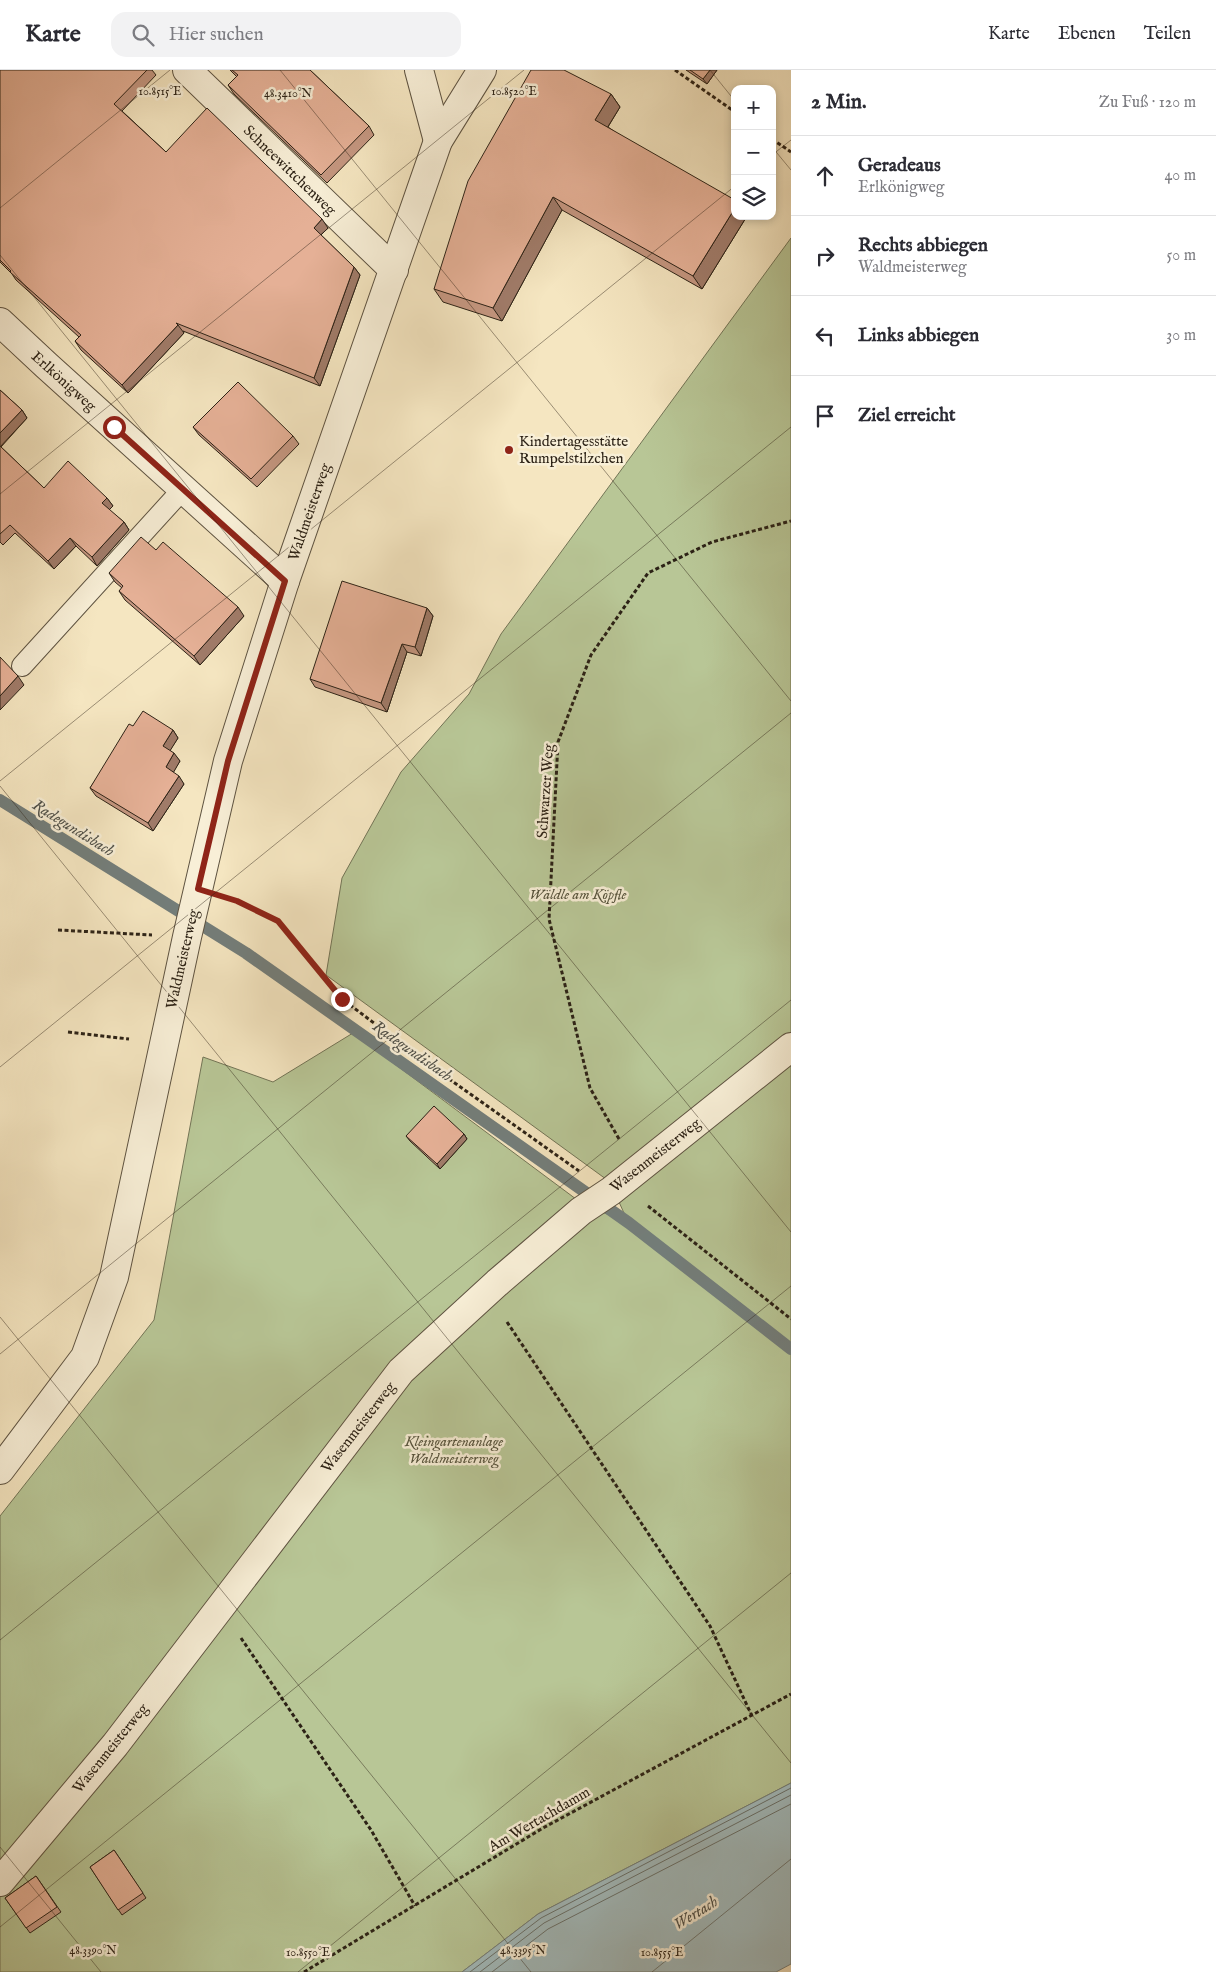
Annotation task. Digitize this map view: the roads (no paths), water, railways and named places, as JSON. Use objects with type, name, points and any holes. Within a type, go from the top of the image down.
[{"type":"street","name":"Schneewittchenweg","points":[[187,70],[394,270]]},
{"type":"street","points":[[419,70],[438,141]]},
{"type":"street","name":"Waldmeisterweg","points":[[0,1470],[86,1357],[114,1276],[187,937],[228,761],[285,581],[438,141],[482,70]]},
{"type":"street","name":"Erlkönigweg","points":[[0,322],[46,366],[285,581]]},
{"type":"street","name":"Wasenmeisterweg","points":[[0,1882],[115,1745],[401,1371],[487,1292],[581,1211],[622,1181],[791,1047]]},
{"type":"lane","points":[[22,666],[183,489]]},
{"type":"water","name":"Wertach","points":[[791,1783],[791,1964],[776,1972],[462,1972],[538,1914]]},
{"type":"waterway","name":"Radegundisbach","points":[[0,800],[246,953],[629,1223],[791,1349]]},
{"type":"place","name":"Kindertagesstätte Rumpelstilzchen","points":[[509,450]]},
{"type":"park label","name":"Wäldle am Köpfle","points":[[578,894]]},
{"type":"park label","name":"Kleingartenanlage Waldmeisterweg","points":[[454,1450]]}]
